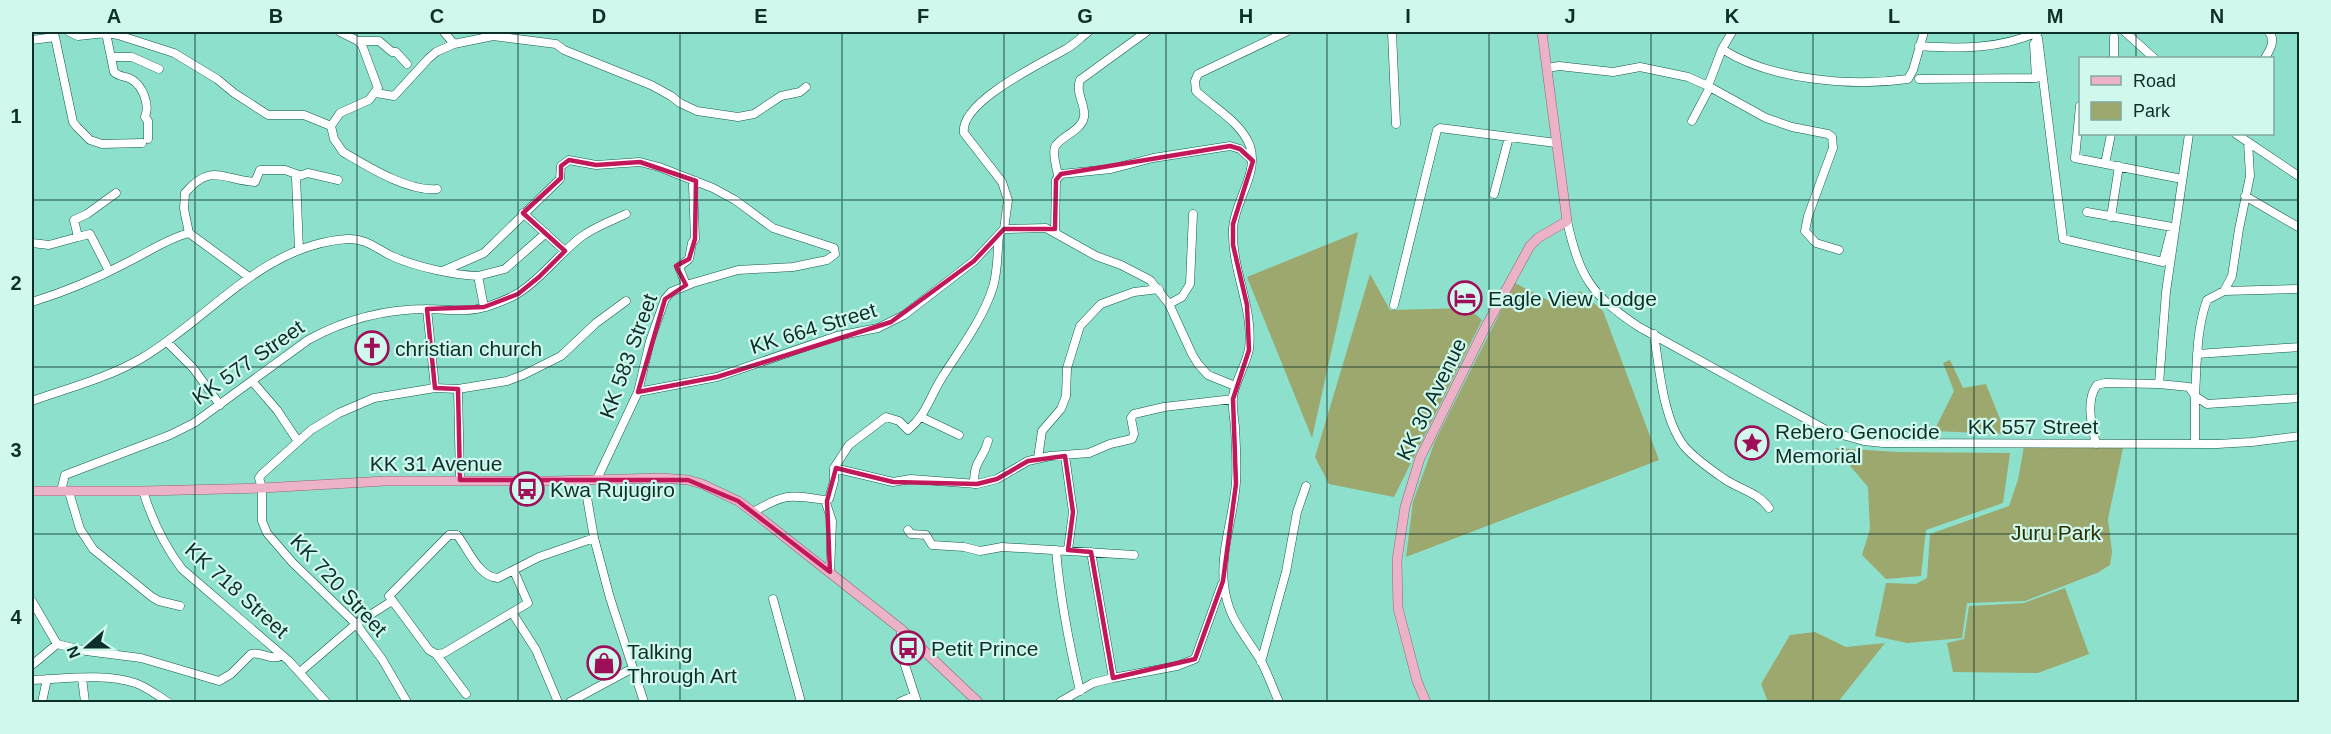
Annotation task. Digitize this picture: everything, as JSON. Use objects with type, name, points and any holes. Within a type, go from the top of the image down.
[{"type":"main road","points":[[1542,32],[1567,221]]},
{"type":"main road","name":"KK 30 Avenue","points":[[1426,702],[1417,681],[1398,608],[1397,560],[1405,507],[1420,458],[1484,330],[1530,246],[1538,237],[1567,221]]},
{"type":"main road","name":"KK 31 Avenue","points":[[32,490],[143,491],[460,480],[660,478],[688,480],[713,488],[753,512],[901,629],[978,702]]},
{"type":"street","points":[[32,39],[38,32]]},
{"type":"street","points":[[69,32],[78,36],[106,33],[174,53],[217,79],[268,115],[304,115],[331,126],[338,146],[353,158],[383,175],[418,187],[437,189]]},
{"type":"street","points":[[340,32],[358,41],[379,41],[392,52],[396,52],[406,64]]},
{"type":"street","points":[[444,32],[454,44]]},
{"type":"street","points":[[753,512],[787,495],[825,500],[831,497],[834,468],[849,446],[886,417],[899,422],[908,430],[921,417],[941,378],[980,317],[993,289],[1008,200],[1002,182],[967,139],[963,127],[966,118],[1009,80],[1068,48],[1088,32]]},
{"type":"street","points":[[1055,232],[1058,176],[1054,149],[1084,120],[1085,115],[1078,85],[1080,80],[1146,32]]},
{"type":"street","points":[[1279,702],[1261,662],[1233,619],[1226,602],[1223,581],[1224,552],[1236,484],[1237,460],[1233,399],[1235,386],[1249,350],[1247,305],[1233,245],[1233,225],[1253,161],[1245,136],[1228,117],[1196,92],[1195,81],[1198,74],[1286,32]]},
{"type":"street","points":[[1392,32],[1396,124]]},
{"type":"street","points":[[1692,121],[1709,86],[1722,49],[1732,32]]},
{"type":"street","points":[[1722,49],[1761,67],[1802,76],[1843,81],[1891,81],[1908,79],[1913,70],[1924,32]]},
{"type":"street","points":[[1920,46],[1954,48],[1991,46],[2019,40],[2038,32]]},
{"type":"street","points":[[2125,32],[2145,54]]},
{"type":"street","points":[[2265,57],[2272,42],[2270,32]]},
{"type":"street","points":[[32,39],[53,36],[55,38],[73,122],[82,134],[102,144],[145,141],[147,121],[145,117],[148,106],[143,95],[131,80],[114,72],[106,33]]},
{"type":"street","points":[[376,93],[394,96],[436,52],[454,44],[493,36],[556,44],[657,87],[680,103],[697,111],[738,117],[754,114],[781,96],[800,92],[806,87]]},
{"type":"street","points":[[2114,37],[2114,57]]},
{"type":"street","points":[[1919,79],[2036,78],[2034,44],[2038,38],[2063,239],[2163,262],[2172,227],[2086,212]]},
{"type":"street","points":[[331,126],[340,113],[359,105],[376,93],[378,88],[358,41]]},
{"type":"street","points":[[112,57],[132,57],[159,69]]},
{"type":"street","points":[[1548,68],[1559,66],[1614,72],[1640,67],[1688,78],[1709,86],[1766,118],[1792,127],[1828,134],[1832,137],[1833,148],[1808,216],[1805,231],[1816,243],[1839,250]]},
{"type":"street","points":[[2079,116],[2075,158],[2177,178]]},
{"type":"street","points":[[1394,305],[1437,130],[1440,128],[1556,143]]},
{"type":"street","points":[[2106,164],[2111,135]]},
{"type":"street","points":[[2159,384],[2166,292],[2189,135]]},
{"type":"street","points":[[2238,135],[2300,177]]},
{"type":"street","points":[[1494,194],[1509,137]]},
{"type":"street","points":[[2224,291],[2232,276],[2250,176],[2248,142]]},
{"type":"street","points":[[1058,176],[1111,169],[1153,158],[1230,146],[1240,149],[1253,161]]},
{"type":"street","points":[[445,270],[484,253],[560,179],[561,166],[569,160],[596,165],[640,162],[696,181],[693,185],[695,239],[689,259],[679,267],[686,285]]},
{"type":"street","points":[[2111,217],[2118,166]]},
{"type":"street","points":[[249,277],[189,233],[184,209],[185,193],[201,177],[217,174],[245,182],[255,182],[260,170],[285,170],[299,175],[308,173],[338,180]]},
{"type":"street","points":[[299,175],[296,177],[299,250]]},
{"type":"street","name":"KK 583 Street","points":[[597,479],[638,392],[650,341],[664,299],[671,292],[686,285],[738,270],[793,267],[827,260],[835,254],[831,246],[773,228],[735,200],[696,181]]},
{"type":"street","points":[[78,237],[74,220],[87,214],[116,193]]},
{"type":"street","points":[[2245,196],[2300,228]]},
{"type":"street","points":[[523,213],[565,251]]},
{"type":"street","name":"KK 577 Street","points":[[65,492],[65,475],[170,435],[194,423],[322,332],[375,314],[427,309],[454,311],[484,307],[518,294],[589,231],[626,214]]},
{"type":"street","points":[[1169,304],[1182,297],[1190,284],[1193,214]]},
{"type":"street","name":"KK 557 Street","points":[[1567,221],[1574,252],[1585,278],[1611,308],[1828,431],[1847,437],[1883,443],[2096,444],[2195,444],[2252,442],[2299,437]]},
{"type":"street","points":[[1001,232],[1046,228],[1096,256],[1121,265],[1150,280],[1169,304],[1198,364],[1208,375],[1235,386]]},
{"type":"street","name":"KK 664 Street","points":[[638,392],[717,377],[837,336],[878,328],[904,315],[974,261],[1001,232]]},
{"type":"street","points":[[32,302],[109,271],[173,237],[189,233]]},
{"type":"street","points":[[32,401],[110,374],[141,359],[249,277],[299,250],[357,239],[396,258],[460,275],[478,276],[505,269],[546,233]]},
{"type":"street","points":[[32,243],[49,245],[90,234],[109,271]]},
{"type":"street","points":[[478,276],[484,307]]},
{"type":"street","points":[[2195,444],[2197,354],[2207,300],[2224,291],[2300,289]]},
{"type":"street","points":[[1038,458],[1042,431],[1061,409],[1066,396],[1067,368],[1080,326],[1101,304],[1134,292],[1159,290]]},
{"type":"street","points":[[262,488],[259,478],[262,474],[297,440],[339,413],[374,398],[406,391],[435,388],[458,389],[507,381],[561,356],[596,323],[626,301]]},
{"type":"street","points":[[427,309],[435,388]]},
{"type":"street","points":[[1654,334],[1664,395],[1672,423],[1681,442],[1711,470],[1730,483],[1762,499],[1769,508]]},
{"type":"street","points":[[166,342],[193,368],[220,405]]},
{"type":"street","points":[[2197,354],[2300,347]]},
{"type":"street","points":[[252,381],[277,410],[297,440]]},
{"type":"street","points":[[2096,444],[2091,399],[2097,385],[2159,384],[2189,387],[2195,396],[2206,404],[2300,398]]},
{"type":"street","points":[[458,389],[460,480]]},
{"type":"street","points":[[834,468],[893,482],[911,479],[974,484],[997,479],[1020,465],[1038,458],[1089,453],[1110,444],[1132,439],[1134,434],[1131,418],[1134,414],[1164,407],[1233,399]]},
{"type":"street","points":[[921,417],[959,435]]},
{"type":"street","points":[[974,484],[976,461],[984,452],[988,441]]},
{"type":"street","points":[[1065,456],[1073,512],[1068,550]]},
{"type":"street","points":[[584,480],[594,538],[618,627],[645,702]]},
{"type":"street","points":[[1261,662],[1286,572],[1297,512],[1306,486]]},
{"type":"street","name":"KK 720 Street","points":[[262,488],[262,521],[267,533],[292,562],[357,624],[382,659],[407,702]]},
{"type":"street","name":"KK 718 Street","points":[[143,491],[158,532],[182,569],[282,655],[326,702]]},
{"type":"street","points":[[65,492],[80,528],[93,549],[152,597],[180,606]]},
{"type":"street","points":[[825,500],[832,521],[830,572]]},
{"type":"street","points":[[908,530],[911,534],[926,535],[932,546],[964,547],[980,551],[1002,547],[1134,555]]},
{"type":"street","points":[[466,694],[388,596],[449,535],[457,535],[472,559],[491,577],[498,578],[539,557],[594,538]]},
{"type":"street","points":[[1056,550],[1059,588],[1080,691]]},
{"type":"street","points":[[1091,552],[1113,678]]},
{"type":"street","points":[[436,654],[444,653],[526,606],[528,601],[514,571]]},
{"type":"street","points":[[1060,702],[1093,683],[1177,666],[1195,659],[1223,581]]},
{"type":"street","points":[[773,599],[801,702]]},
{"type":"street","points":[[32,601],[57,644],[86,651],[141,658],[219,681],[227,678],[247,656],[254,652],[275,658],[282,655]]},
{"type":"street","points":[[300,672],[357,624],[392,601]]},
{"type":"street","points":[[513,614],[537,650],[558,702]]},
{"type":"street","points":[[900,702],[916,699],[901,653],[901,629]]},
{"type":"street","points":[[32,665],[57,644]]},
{"type":"street","points":[[570,702],[633,668]]},
{"type":"street","points":[[82,678],[85,702]]},
{"type":"street","points":[[32,680],[82,678],[123,680],[138,684],[168,702]]},
{"type":"street","points":[[42,702],[47,679]]},
{"type":"highlighted area","points":[[1230,146],[1240,149],[1253,161],[1233,224],[1233,245],[1247,305],[1249,350],[1233,399],[1236,484],[1223,581],[1195,659],[1113,678],[1091,552],[1068,550],[1073,512],[1065,456],[1028,461],[997,479],[977,484],[893,482],[836,468],[827,501],[830,572],[738,501],[688,480],[460,480],[458,389],[435,388],[427,309],[484,307],[518,294],[539,277],[565,251],[523,213],[561,178],[561,166],[569,160],[596,165],[640,162],[696,181],[695,239],[689,259],[676,266],[686,285],[665,299],[638,392],[717,377],[891,322],[974,261],[1004,229],[1055,229],[1056,180],[1061,174]]},
{"type":"green space","points":[[1358,232],[1312,438],[1247,277]]},
{"type":"green space","points":[[1370,274],[1390,310],[1468,308],[1482,320],[1394,497],[1329,484],[1315,457]]},
{"type":"green space","points":[[1515,283],[1559,306],[1580,291],[1603,311],[1659,460],[1406,557],[1413,502],[1435,441]]},
{"type":"green space","points":[[1950,360],[1963,388],[1986,384],[2006,434],[1934,431],[1954,391],[1943,363]]},
{"type":"green space","name":"Juru Park","points":[[2024,446],[2123,448],[2108,519],[2112,552],[2110,565],[2097,573],[2025,601],[1967,603],[1962,638],[1907,643],[1875,636],[1886,583],[1916,584],[1927,578],[1930,534],[2009,506],[2018,480]]},
{"type":"green space","points":[[1835,448],[1897,452],[2010,453],[2003,503],[1926,530],[1921,576],[1886,579],[1862,555],[1870,529],[1868,487]]},
{"type":"green space","points":[[2065,588],[2089,654],[2038,673],[1953,672],[1947,643],[1964,639],[1969,606],[2024,603]]},
{"type":"green space","points":[[1815,632],[1846,647],[1885,643],[1838,702],[1768,702],[1761,684],[1790,635]]},
{"type":"place","name":"Eagle View Lodge","points":[[1465,298]]},
{"type":"place","name":"christian church","points":[[372,348]]},
{"type":"place","name":"Rebero Genocide Memorial","points":[[1752,443]]},
{"type":"place","name":"Kwa Rujugiro","points":[[527,489]]},
{"type":"place","name":"Petit Prince","points":[[908,648]]},
{"type":"place","name":"Talking Through Art","points":[[604,663]]}]
